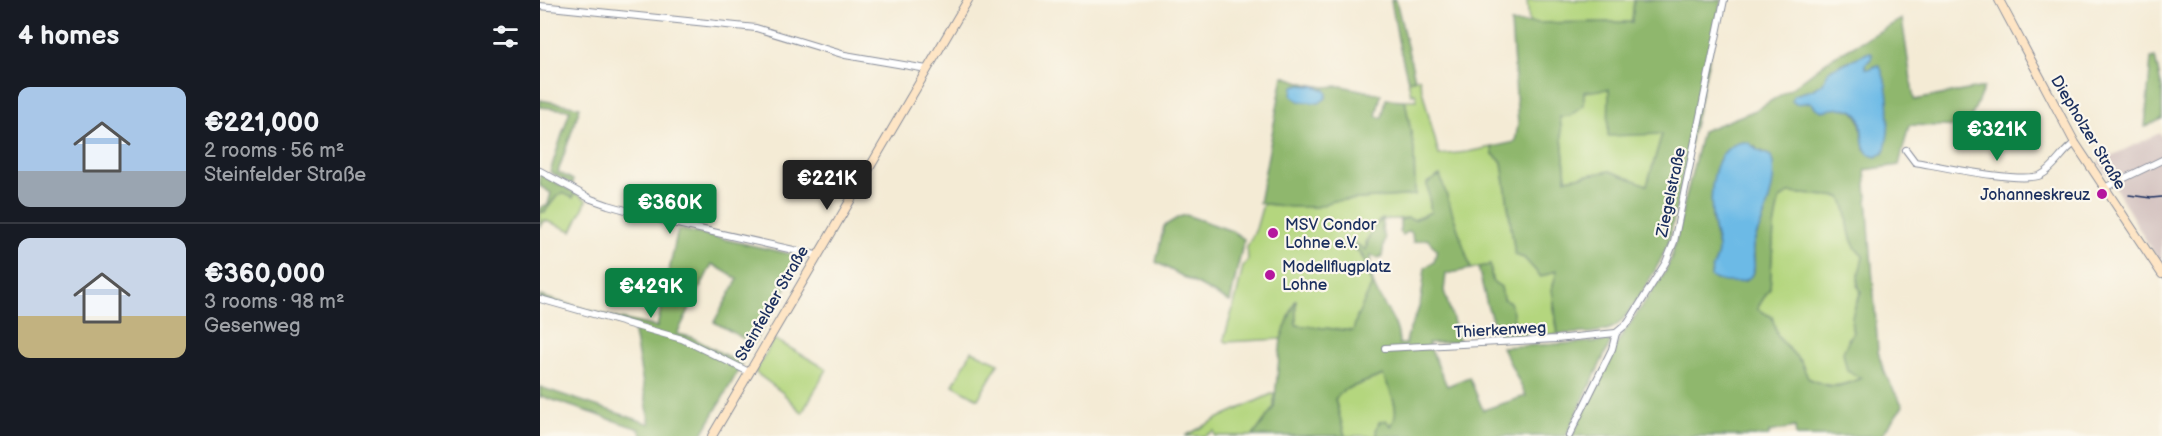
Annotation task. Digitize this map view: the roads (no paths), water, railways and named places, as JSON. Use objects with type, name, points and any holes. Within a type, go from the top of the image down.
[{"type":"main road","name":"Steinfelder Straße","points":[[711,436],[968,0]]},
{"type":"main road","name":"Diepholzer Straße","points":[[1999,0],[2075,143],[2162,274]]},
{"type":"street","name":"Ziegelstraße","points":[[1569,436],[1612,349],[1616,333],[1628,323],[1666,261],[1674,242],[1724,0]]},
{"type":"street","points":[[540,6],[756,28],[844,55],[927,69]]},
{"type":"street","points":[[1906,150],[1915,162],[1993,174],[2031,177],[2044,174],[2075,143]]},
{"type":"street","points":[[2104,188],[2162,160]]},
{"type":"street","points":[[540,171],[591,199],[608,205],[668,222],[816,255]]},
{"type":"street","points":[[540,299],[682,339],[749,372]]},
{"type":"street","name":"Thierkenweg","points":[[1385,348],[1556,339],[1616,333]]},
{"type":"water","points":[[1870,52],[1871,59],[1865,64],[1865,68],[1869,69],[1879,65],[1886,85],[1889,109],[1884,153],[1876,157],[1867,153],[1863,145],[1859,117],[1853,111],[1841,108],[1822,111],[1811,102],[1796,104],[1792,101],[1794,95],[1812,90],[1823,83],[1829,70]]},
{"type":"water","points":[[1296,85],[1314,86],[1325,90],[1326,98],[1319,103],[1299,101],[1292,96],[1293,87]]},
{"type":"water","points":[[1743,142],[1771,156],[1774,171],[1772,188],[1753,246],[1752,274],[1746,280],[1725,282],[1711,277],[1718,250],[1712,212],[1712,187],[1714,174],[1724,153],[1732,146]]},
{"type":"railway","points":[[2129,195],[2162,197]]},
{"type":"place","name":"Johanneskreuz","points":[[2102,194]]},
{"type":"place","name":"MSV Condor Lohne e.V.","points":[[1273,233]]},
{"type":"place","name":"Modellflugplatz Lohne","points":[[1270,275]]}]
